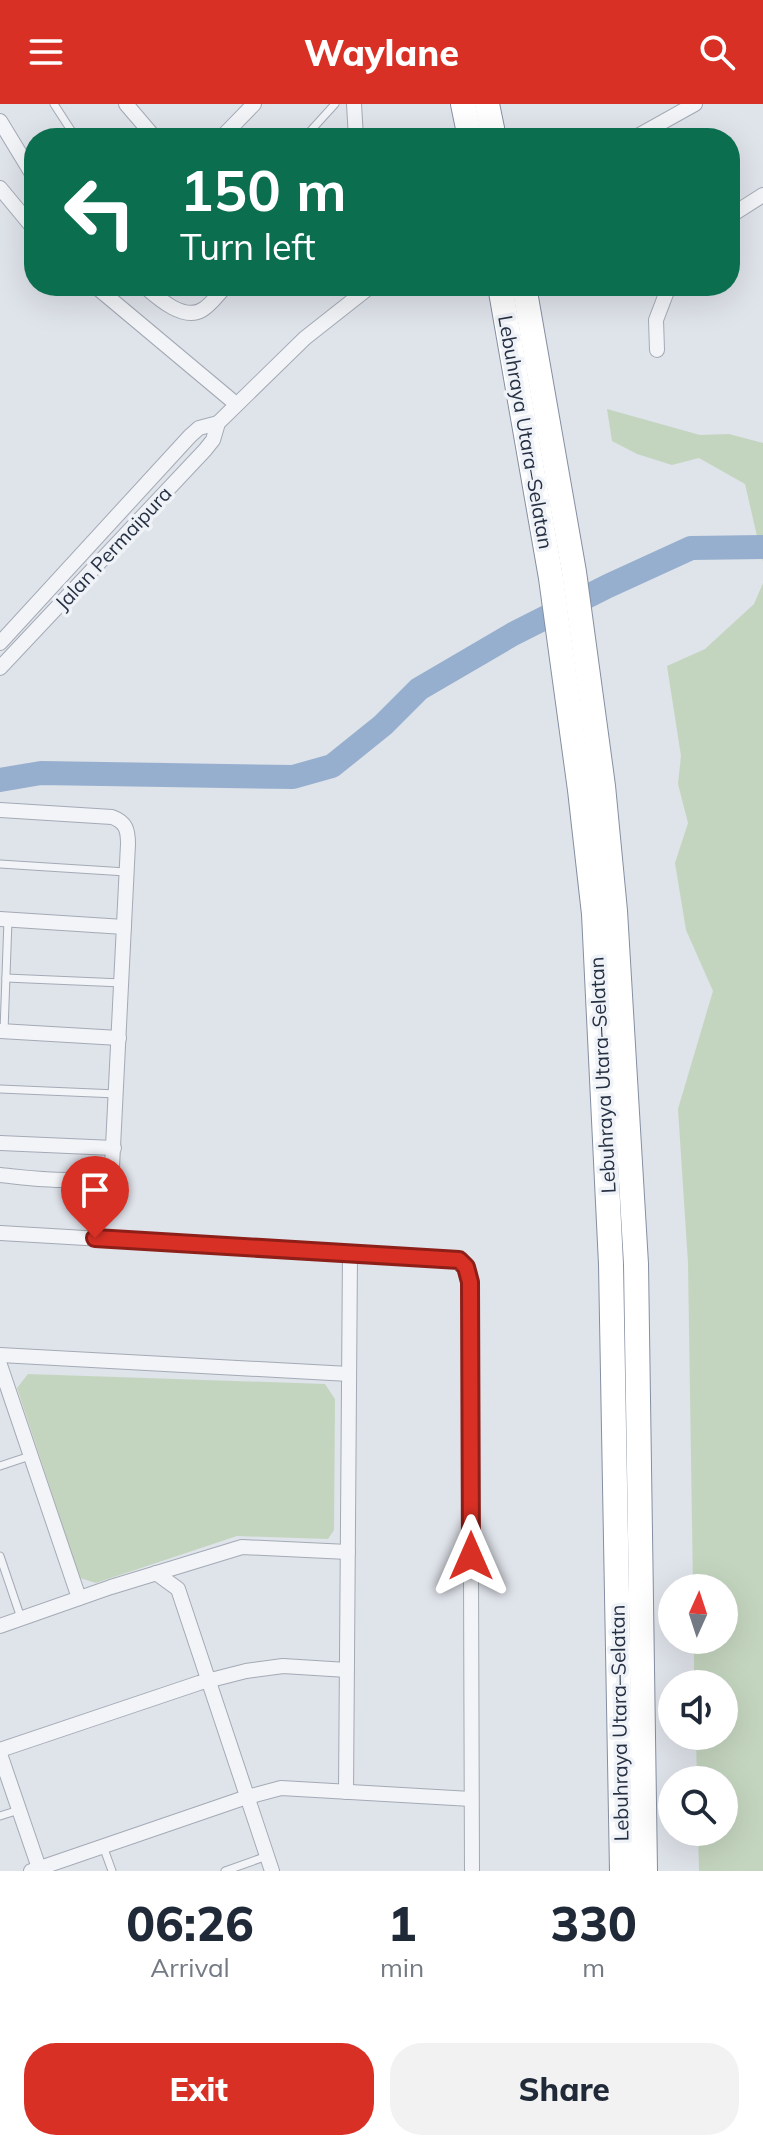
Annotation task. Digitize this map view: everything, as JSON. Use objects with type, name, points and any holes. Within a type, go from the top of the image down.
[{"type":"highway","points":[[463,104],[468,128]]},
{"type":"highway","points":[[487,104],[492,128]]},
{"type":"highway","name":"Lebuhraya Utara–Selatan","points":[[502,296],[563,575]]},
{"type":"highway","name":"Lebuhraya Utara–Selatan","points":[[525,296],[574,654],[594,914],[611,1264],[622,1871]]},
{"type":"highway","name":"Lebuhraya Utara–Selatan","points":[[574,654],[603,786],[615,911],[636,1264],[645,1871]]},
{"type":"street","points":[[126,104],[146,128]]},
{"type":"street","points":[[231,128],[254,104]]},
{"type":"street","points":[[354,104],[355,128]]},
{"type":"street","points":[[652,128],[695,104]]},
{"type":"street","points":[[0,121],[24,161]]},
{"type":"street","points":[[0,188],[24,217]]},
{"type":"street","points":[[740,210],[763,195]]},
{"type":"street","points":[[107,296],[236,404]]},
{"type":"street","points":[[157,296],[186,313],[203,310],[216,296]]},
{"type":"street","name":"Jalan Permaipura","points":[[0,668],[205,450],[213,440],[218,423],[236,404],[305,338],[358,296]]},
{"type":"street","points":[[657,350],[656,320],[665,296]]},
{"type":"street","name":"Jalan Permaipura","points":[[0,643],[190,436],[199,428],[218,423]]},
{"type":"street","points":[[0,810],[93,814],[121,820],[128,833],[117,1094],[110,1172],[102,1177],[79,1180],[0,1175]]},
{"type":"street","points":[[4,920],[124,927]]},
{"type":"street","points":[[2,1031],[119,1038]]},
{"type":"street","points":[[0,1143],[114,1148]]},
{"type":"street","points":[[0,1233],[459,1260],[466,1267],[470,1282],[472,1871]]},
{"type":"street","points":[[346,1792],[350,1253]]},
{"type":"street","points":[[0,1355],[349,1374]]},
{"type":"street","points":[[0,1365],[79,1598]]},
{"type":"street","points":[[0,1626],[242,1547],[348,1552]]},
{"type":"street","points":[[156,1573],[178,1589],[270,1864]]},
{"type":"street","points":[[347,1670],[283,1666],[246,1671],[209,1680],[0,1752],[35,1870],[281,1788],[471,1799]]},
{"type":"lane","points":[[54,104],[70,128]]},
{"type":"lane","points":[[313,128],[335,104]]},
{"type":"lane","points":[[0,864],[127,872]]},
{"type":"lane","points":[[2,1031],[6,978],[4,920]]},
{"type":"lane","points":[[6,978],[122,983]]},
{"type":"lane","points":[[0,1089],[117,1094]]},
{"type":"lane","points":[[0,1466],[30,1456]]},
{"type":"lane","points":[[0,1556],[21,1618]]},
{"type":"lane","points":[[0,1816],[19,1810]]},
{"type":"lane","points":[[103,1846],[112,1871]]},
{"type":"lane","points":[[225,1871],[270,1864]]},
{"type":"green space","points":[[607,409],[700,435],[729,434],[763,443],[763,562],[745,484],[699,458],[672,465],[637,454],[612,441]]},
{"type":"green space","points":[[763,583],[763,1871],[699,1871],[698,1846],[738,1846],[738,1766],[697,1766],[696,1750],[738,1750],[738,1670],[694,1670],[694,1654],[738,1654],[738,1574],[693,1574],[688,1263],[678,1109],[713,991],[686,930],[675,863],[688,823],[678,784],[681,756],[667,666],[705,649],[754,604]]},
{"type":"green space","points":[[28,1374],[325,1384],[335,1399],[334,1530],[328,1539],[237,1536],[96,1583],[80,1578],[17,1388]]},
{"type":"waterway","points":[[0,780],[41,773],[293,777],[332,766],[383,725],[419,689],[513,634],[691,548],[763,547]]},
{"type":"route","points":[[95,1238],[459,1260],[466,1267],[470,1282],[471,1556]]}]
